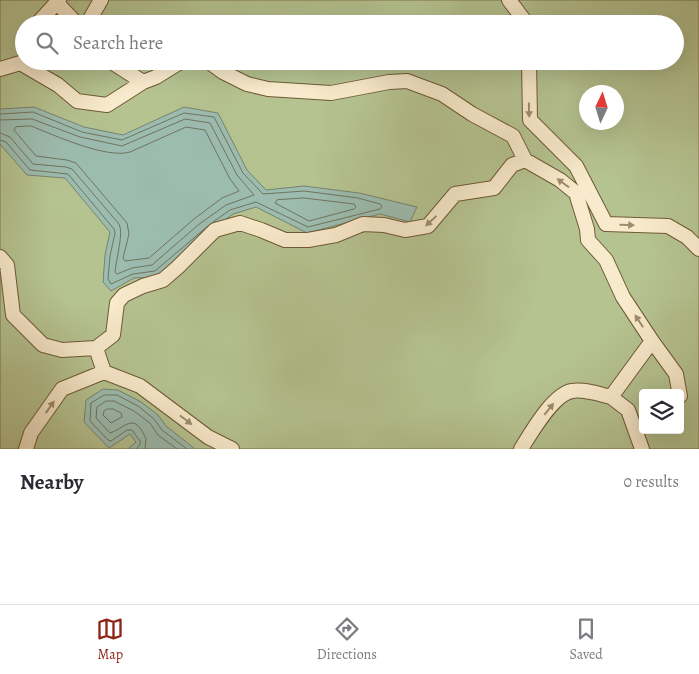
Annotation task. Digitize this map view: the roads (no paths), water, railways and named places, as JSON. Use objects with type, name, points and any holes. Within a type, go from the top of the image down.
[{"type":"lane","points":[[92,15],[101,0]]},
{"type":"lane","points":[[509,0],[520,15]]},
{"type":"lane","points":[[45,15],[58,1],[70,15]]},
{"type":"lane","points":[[0,69],[15,64]]},
{"type":"lane","points":[[37,70],[77,101],[107,105],[143,82],[156,78],[168,70]]},
{"type":"lane","points":[[124,70],[143,82]]},
{"type":"lane","points":[[220,70],[247,84],[268,89],[331,93],[389,82],[407,81],[442,94],[472,114],[513,136],[525,160],[560,180],[576,193],[587,229],[588,240],[606,260],[623,297],[676,374],[679,389]]},
{"type":"lane","points":[[529,70],[530,120],[576,166],[606,224]]},
{"type":"lane","points":[[0,257],[7,265],[13,315],[32,334],[43,344],[62,350],[96,348],[113,335],[117,303],[124,295],[143,286],[163,280],[178,268],[215,230],[240,224],[285,240],[308,240],[336,235],[363,224],[384,225],[405,230],[428,226],[455,194],[494,188],[512,165],[525,160]]},
{"type":"lane","points":[[587,229],[606,224],[668,226],[687,237],[699,249]]},
{"type":"lane","points":[[611,397],[652,341]]},
{"type":"lane","points":[[96,348],[104,372]]},
{"type":"lane","points":[[26,449],[31,433],[62,389],[104,372],[140,386],[208,437],[232,449]]},
{"type":"lane","points":[[521,449],[551,405],[570,391],[584,391],[611,397],[628,410],[642,449]]},
{"type":"lane","points":[[628,410],[639,411]]},
{"type":"water","points":[[34,107],[84,127],[123,135],[184,107],[218,113],[247,170],[266,190],[304,186],[359,193],[417,207],[410,222],[380,214],[307,233],[256,207],[233,214],[205,234],[156,277],[134,278],[111,291],[103,282],[105,255],[110,232],[65,178],[27,175],[0,144],[0,109]]},
{"type":"water","points":[[103,389],[118,390],[141,402],[158,415],[166,426],[195,449],[128,449],[136,442],[130,434],[109,448],[84,422],[86,400]]}]
